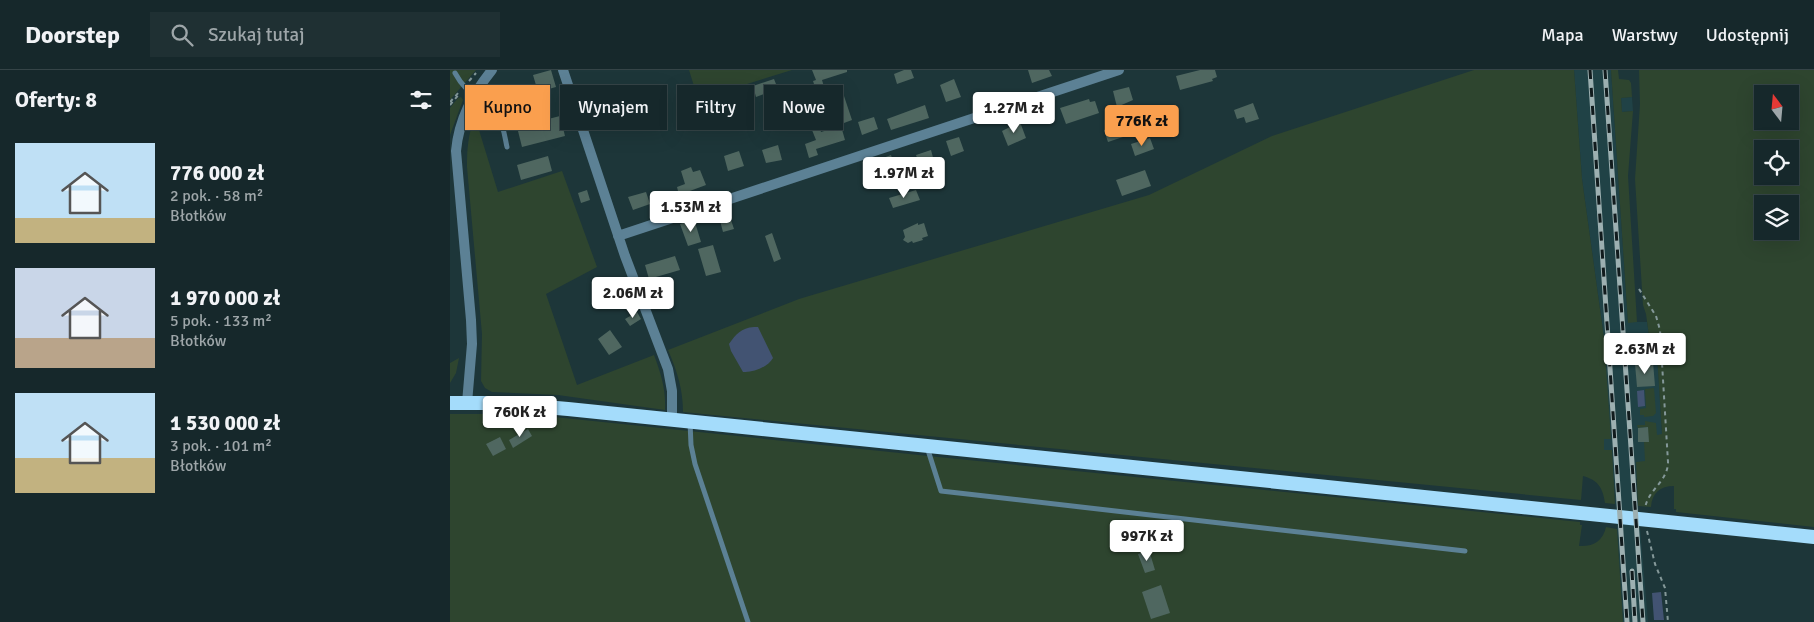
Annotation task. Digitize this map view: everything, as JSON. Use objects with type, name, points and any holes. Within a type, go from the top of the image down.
[{"type":"highway","points":[[450,403],[519,404],[927,447],[1664,520],[1814,537]]},
{"type":"street","points":[[480,85],[492,70]]},
{"type":"street","points":[[563,70],[618,236],[668,369],[672,391],[672,420]]},
{"type":"street","points":[[618,236],[1119,70]]},
{"type":"street","points":[[465,113],[457,136],[453,170],[472,344],[467,402]]},
{"type":"lane","points":[[455,73],[465,88]]},
{"type":"lane","points":[[503,130],[507,147]]},
{"type":"lane","points":[[690,422],[691,445],[695,464],[748,622]]},
{"type":"lane","points":[[927,447],[941,491],[1465,551]]},
{"type":"path","points":[[1639,289],[1653,310],[1659,324],[1668,462],[1666,474],[1649,496],[1645,511]]},
{"type":"path","points":[[1646,526],[1655,564],[1665,588],[1668,622]]},
{"type":"shaded area","points":[[1574,70],[1611,70],[1628,322],[1647,322],[1649,336],[1656,335],[1664,466],[1636,479],[1648,622],[1623,622],[1614,482],[1605,483],[1600,407],[1604,338],[1582,179]]},
{"type":"shaded area","points":[[1632,97],[1633,111],[1622,112],[1621,98]]},
{"type":"shaded area","points":[[758,327],[773,358],[760,369],[743,372],[729,344],[739,332]]},
{"type":"shaded area","points":[[1644,390],[1645,406],[1638,407],[1637,391]]},
{"type":"shaded area","points":[[1661,592],[1664,620],[1654,620],[1652,593]]},
{"type":"green space","points":[[450,70],[476,70],[450,100]]},
{"type":"green space","points":[[689,70],[792,70],[743,85],[694,85]]},
{"type":"green space","points":[[1474,70],[1574,70],[1582,179],[1604,338],[1611,439],[1604,439],[1604,450],[1612,450],[1615,504],[1605,503],[1599,485],[1583,476],[1581,500],[683,412],[679,380],[668,350],[799,299],[1149,195],[1272,136]]},
{"type":"green space","points":[[1611,70],[1618,70],[1619,79],[1629,80],[1631,83],[1632,97],[1621,98],[1622,112],[1633,111],[1628,176],[1637,322],[1628,323]]},
{"type":"green space","points":[[1639,70],[1814,70],[1814,527],[1676,512],[1676,509],[1674,509],[1674,486],[1665,487],[1658,491],[1653,498],[1651,507],[1638,506],[1636,462],[1645,461],[1644,442],[1648,442],[1648,427],[1638,428],[1637,425],[1645,425],[1645,421],[1656,423],[1657,435],[1662,434],[1657,354],[1649,336],[1643,305],[1635,179],[1640,104]]},
{"type":"green space","points":[[461,97],[463,100],[450,135],[450,108]]},
{"type":"green space","points":[[471,130],[479,130],[498,192],[562,171],[597,267],[546,294],[577,385],[654,355],[665,395],[665,410],[558,395],[492,392],[485,388],[481,381],[482,334],[467,167],[468,142]]},
{"type":"green space","points":[[459,358],[456,373],[450,383],[450,363]]},
{"type":"green space","points":[[1654,388],[1656,413],[1653,416],[1644,417],[1644,415],[1640,415],[1640,409],[1646,408],[1645,389]]},
{"type":"green space","points":[[450,414],[520,414],[564,418],[1580,522],[1580,525],[1582,525],[1579,546],[1597,542],[1605,532],[1606,527],[1617,529],[1623,622],[450,622]]},
{"type":"building","points":[[551,70],[556,87],[550,89],[550,85],[536,85],[533,75]]},
{"type":"building","points":[[812,70],[847,70],[847,72],[822,80],[824,85],[814,85],[813,81],[816,80]]},
{"type":"building","points":[[904,70],[911,70],[914,78],[897,84],[894,74]]},
{"type":"building","points":[[1028,70],[1049,70],[1052,76],[1032,83]]},
{"type":"building","points":[[1200,70],[1215,70],[1217,77],[1212,79],[1213,81],[1180,90],[1176,76]]},
{"type":"building","points":[[774,79],[776,85],[764,85],[764,94],[756,97],[754,86]]},
{"type":"building","points":[[954,79],[961,97],[946,102],[940,85]]},
{"type":"building","points":[[1129,87],[1133,100],[1117,107],[1113,91]]},
{"type":"building","points":[[843,96],[852,120],[844,123],[843,120]]},
{"type":"building","points":[[1089,99],[1090,102],[1095,101],[1099,113],[1066,124],[1060,108]]},
{"type":"building","points":[[1253,103],[1259,119],[1246,123],[1244,117],[1237,119],[1234,110]]},
{"type":"building","points":[[925,105],[929,118],[891,130],[887,119]]},
{"type":"building","points":[[560,116],[560,130],[564,130],[565,136],[522,147],[518,130],[550,130],[550,119]]},
{"type":"building","points":[[874,117],[878,129],[862,135],[858,122]]},
{"type":"building","points":[[1020,122],[1026,138],[1008,146],[1002,131]]},
{"type":"building","points":[[1132,122],[1135,133],[1108,142],[1104,130]]},
{"type":"building","points":[[812,130],[820,130],[821,132],[842,130],[845,140],[816,149],[818,155],[809,158],[805,144],[816,140]]},
{"type":"building","points":[[959,137],[964,151],[951,156],[946,141]]},
{"type":"building","points":[[1150,138],[1154,149],[1135,156],[1131,144]]},
{"type":"building","points":[[778,145],[782,160],[766,163],[762,150]]},
{"type":"building","points":[[931,150],[935,165],[921,169],[916,155]]},
{"type":"building","points":[[739,151],[744,166],[728,171],[724,156]]},
{"type":"building","points":[[891,155],[898,176],[889,179],[883,158]]},
{"type":"building","points":[[548,156],[552,171],[521,180],[517,165]]},
{"type":"building","points":[[691,167],[693,172],[700,170],[706,185],[679,195],[677,187],[685,184],[681,171]]},
{"type":"building","points":[[1145,170],[1151,186],[1122,196],[1116,180]]},
{"type":"building","points":[[587,190],[590,200],[581,203],[578,193]]},
{"type":"building","points":[[916,190],[920,200],[893,208],[889,198]]},
{"type":"building","points":[[646,192],[650,204],[633,210],[628,197]]},
{"type":"building","points":[[729,214],[734,229],[723,232],[719,217]]},
{"type":"building","points":[[694,219],[701,242],[688,246],[680,224]]},
{"type":"building","points":[[918,223],[918,225],[924,223],[928,236],[922,238],[923,240],[913,243],[912,241],[908,243],[903,240],[905,237],[903,230]]},
{"type":"building","points":[[772,233],[781,259],[774,262],[765,236]]},
{"type":"building","points":[[713,245],[721,272],[706,276],[698,249]]},
{"type":"building","points":[[675,256],[680,270],[649,279],[645,265]]},
{"type":"building","points":[[637,312],[641,319],[630,326],[625,319]]},
{"type":"building","points":[[610,330],[622,347],[609,355],[598,339]]},
{"type":"building","points":[[1653,362],[1655,386],[1637,387],[1635,364]]},
{"type":"building","points":[[1648,427],[1649,442],[1638,442],[1638,428]]},
{"type":"building","points":[[528,429],[532,436],[513,448],[509,440]]},
{"type":"building","points":[[500,437],[506,449],[493,456],[486,444]]},
{"type":"building","points":[[1149,550],[1155,570],[1145,573],[1138,554]]},
{"type":"building","points":[[1161,585],[1170,613],[1151,619],[1142,592]]},
{"type":"railway","points":[[1590,70],[1627,622]]},
{"type":"railway","points":[[1605,70],[1643,622]]},
{"type":"railway","points":[[1632,571],[1635,622]]}]
